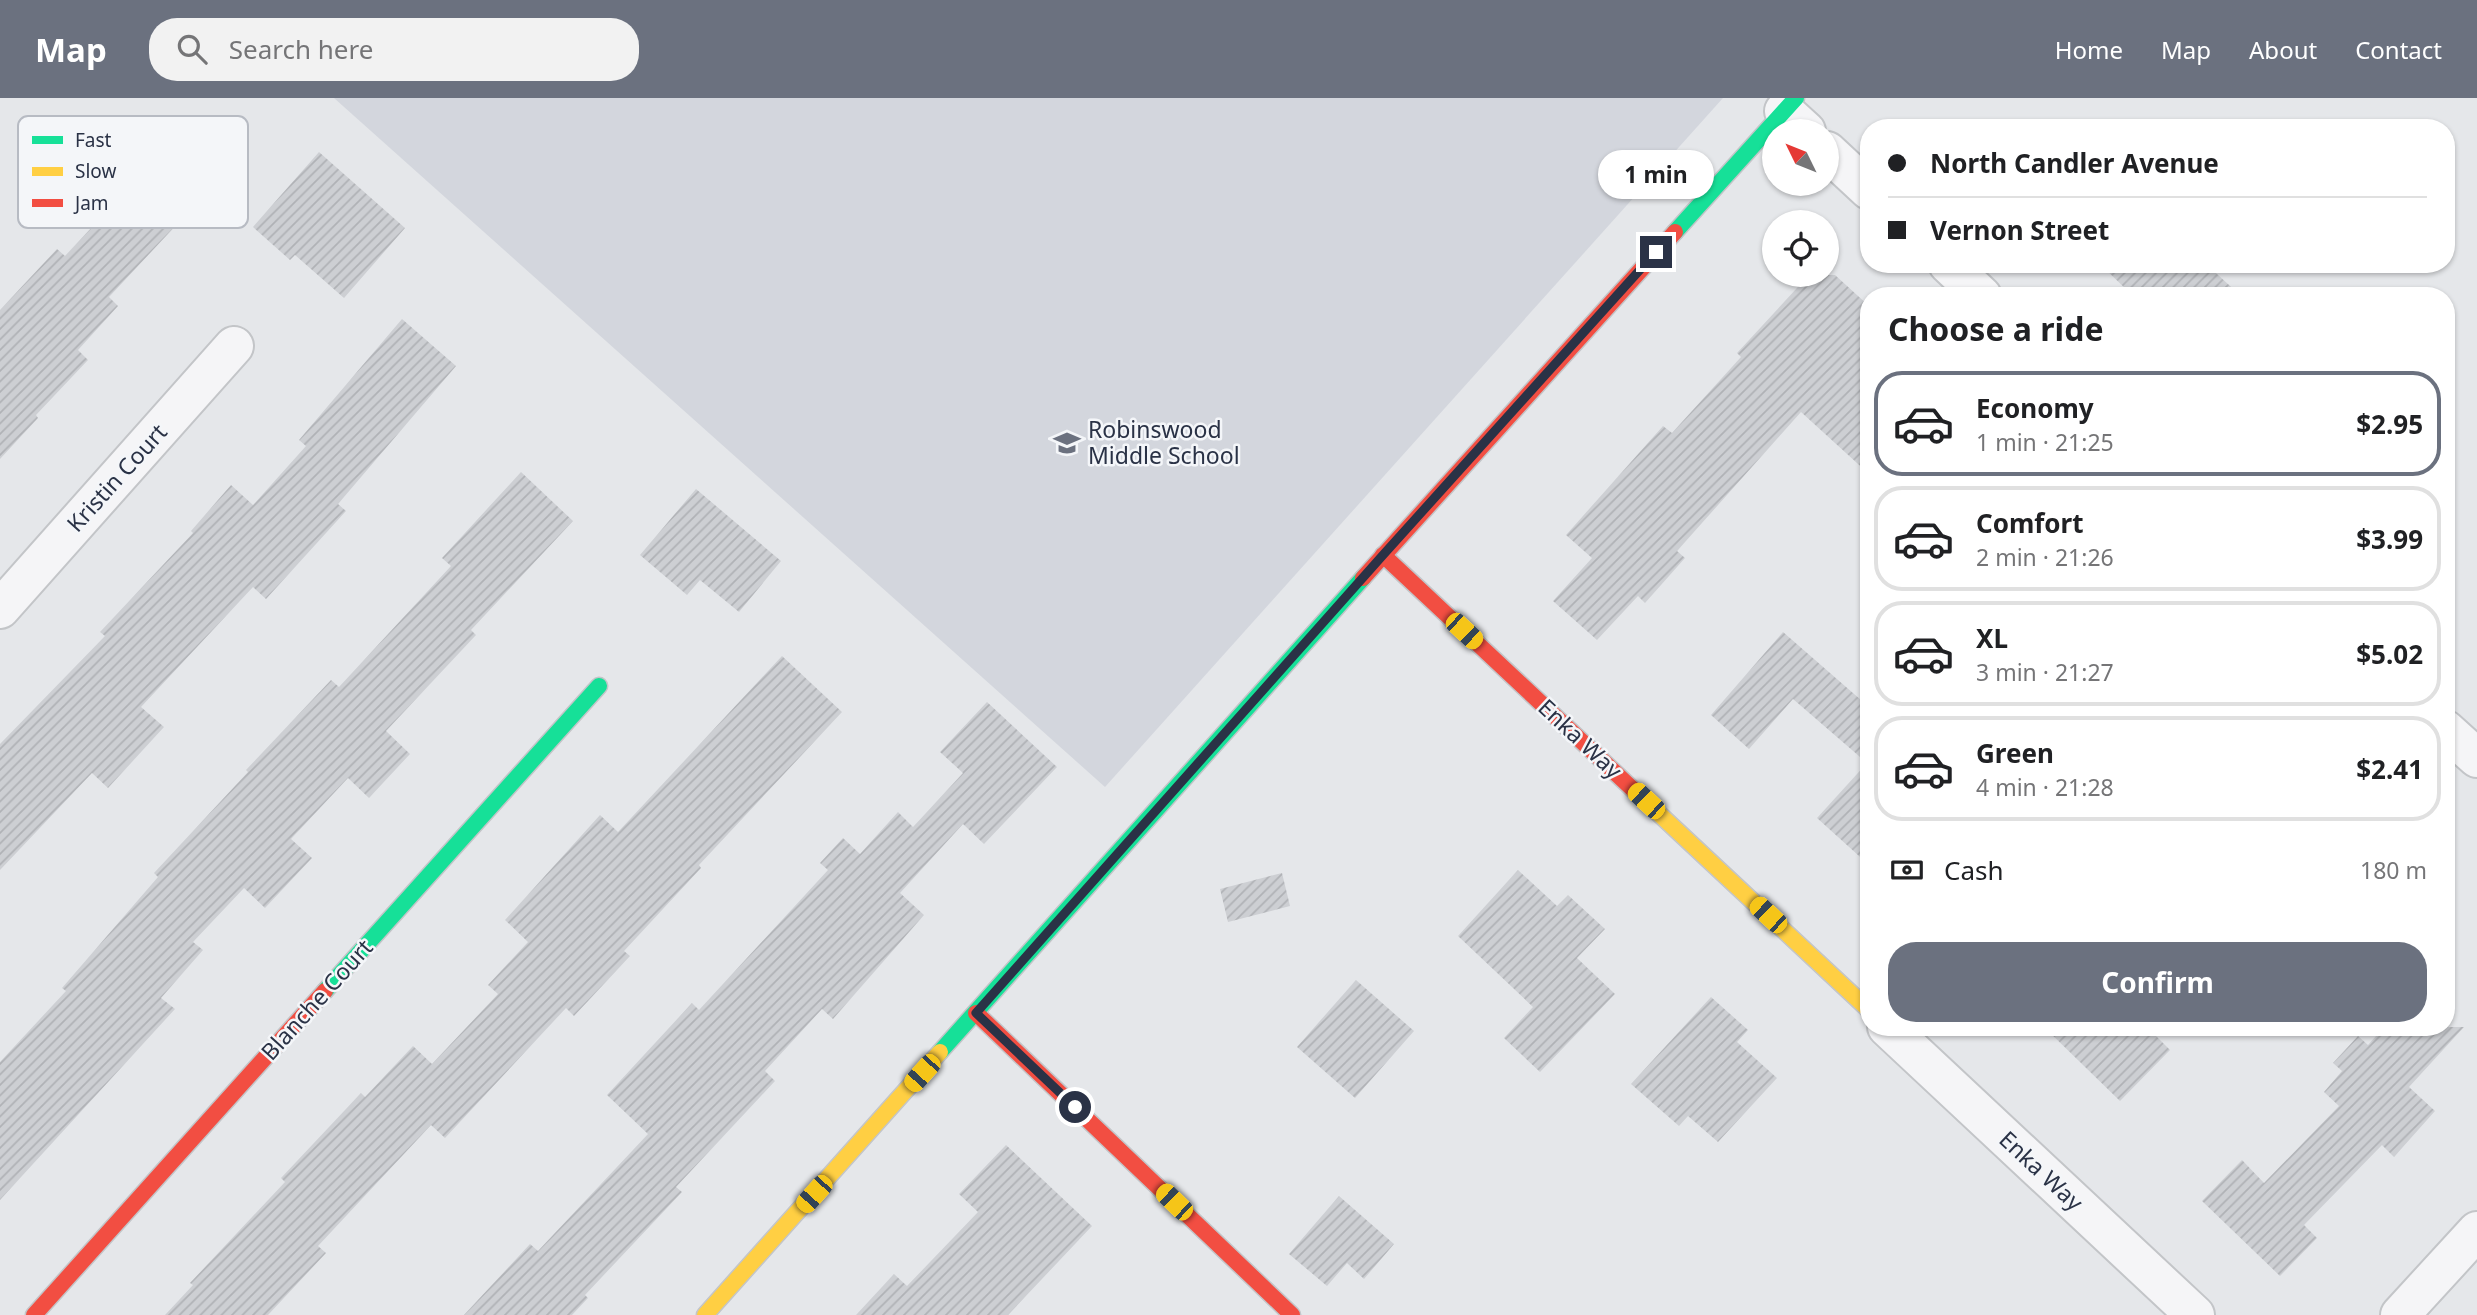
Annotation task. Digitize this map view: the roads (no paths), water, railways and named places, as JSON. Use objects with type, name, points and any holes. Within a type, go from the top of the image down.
[{"type":"street","points":[[705,1315],[1383,555],[1795,113]]},
{"type":"street","points":[[1839,162],[1860,182]]},
{"type":"street","points":[[1958,273],[1972,287]]},
{"type":"street","name":"Kristin Court","points":[[0,609],[234,346]]},
{"type":"street","name":"Enka Way","points":[[1383,555],[1860,1002]]},
{"type":"street","name":"Blanche Court","points":[[34,1315],[599,685]]},
{"type":"street","points":[[2455,738],[2477,758]]},
{"type":"street","points":[[976,1013],[1292,1315]]},
{"type":"street","name":"Enka Way","points":[[1898,1036],[2195,1315]]},
{"type":"street","points":[[2400,1315],[2477,1231]]},
{"type":"place","name":"Robinswood Middle School","points":[[1067,443]]}]
